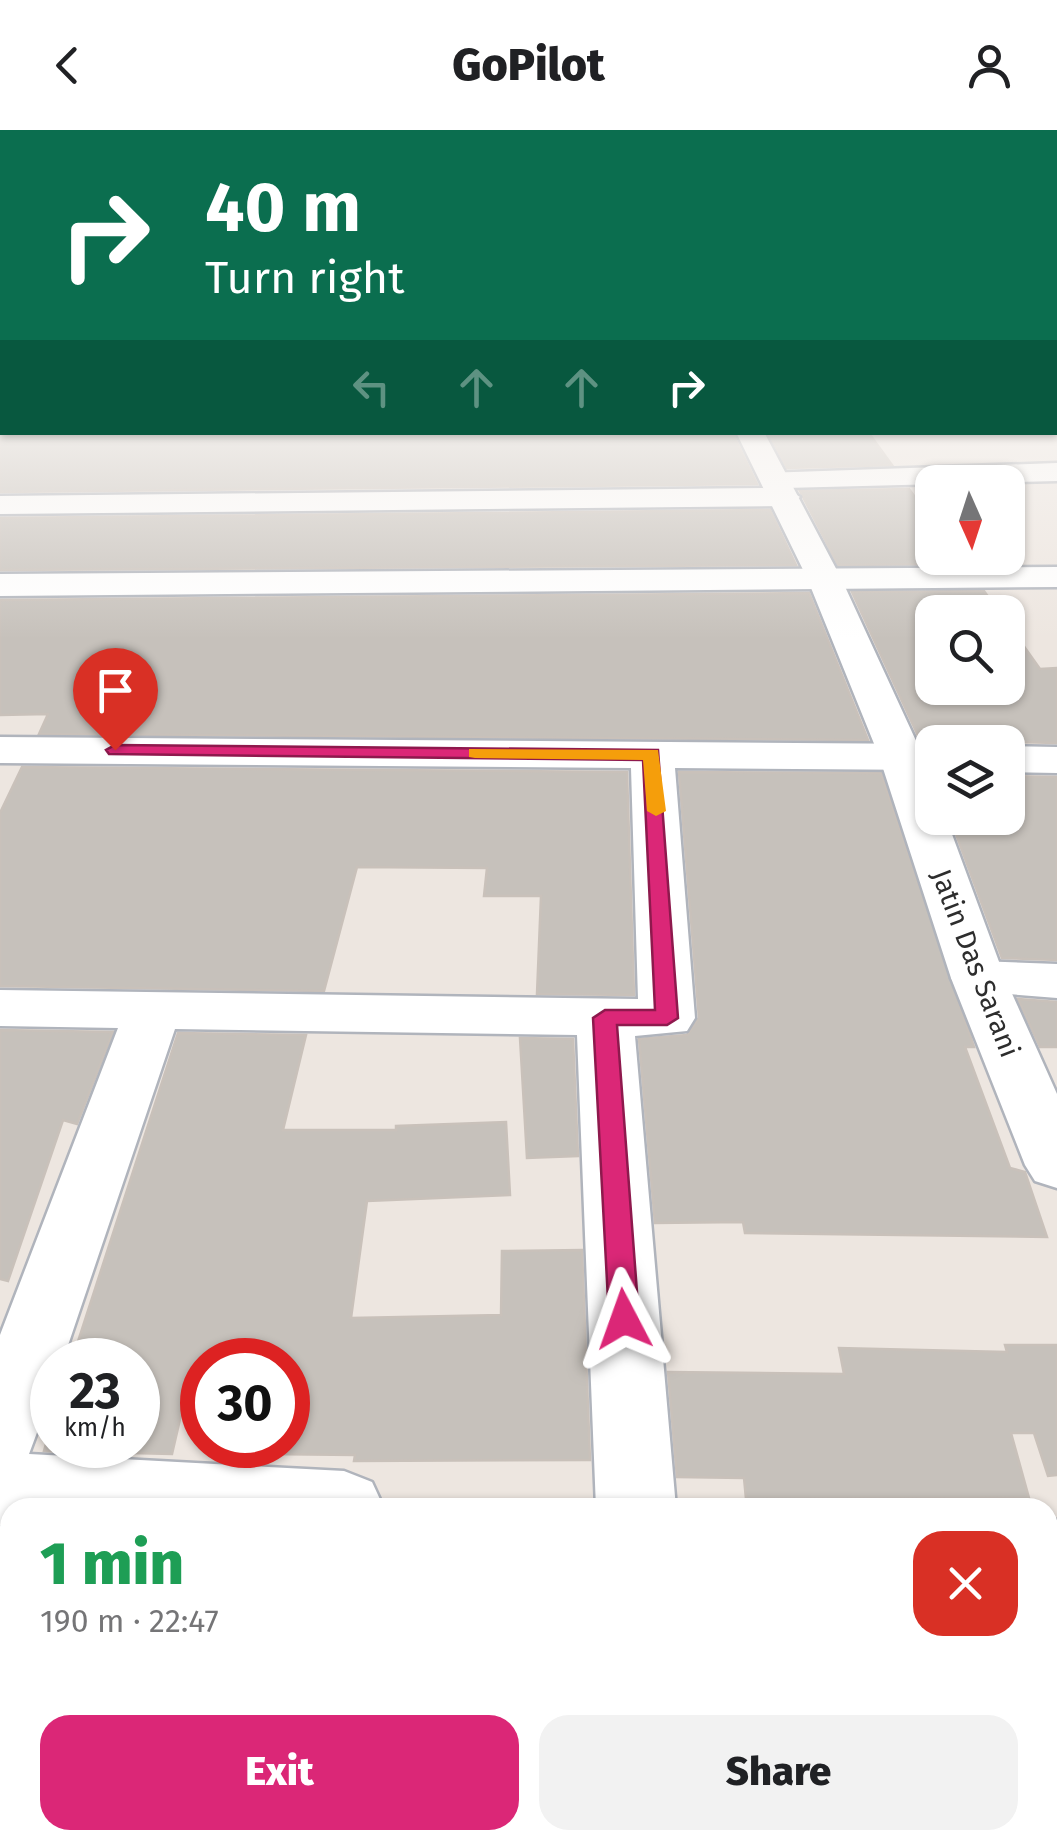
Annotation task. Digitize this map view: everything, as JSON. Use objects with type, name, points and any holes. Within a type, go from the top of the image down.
[{"type":"street","name":"Jatin Das Sarani","points":[[775,478],[915,753]]},
{"type":"street","points":[[0,504],[780,488],[950,478]]},
{"type":"street","points":[[0,585],[1057,577]]},
{"type":"street","points":[[0,750],[915,757]]},
{"type":"street","points":[[0,1008],[667,1018],[652,754]]},
{"type":"street","points":[[1025,759],[1057,760]]},
{"type":"street","name":"Jatin Das Sarani","points":[[939,835],[978,978],[1057,1165]]},
{"type":"street","points":[[978,978],[1057,981]]},
{"type":"street","points":[[0,1434],[154,1008]]},
{"type":"street","points":[[605,1018],[635,1498]]},
{"type":"street","points":[[0,1490],[153,1498]]},
{"type":"building","points":[[0,478],[754,478],[757,484],[0,492]]},
{"type":"building","points":[[909,489],[915,497],[915,564],[838,565],[800,491]]},
{"type":"building","points":[[770,510],[796,565],[0,570],[0,518]]},
{"type":"building","points":[[984,591],[987,595],[915,595],[915,705],[1025,705],[1025,648],[1040,669],[1057,668],[1057,743],[1025,742],[1025,725],[915,725],[915,729],[852,592]]},
{"type":"building","points":[[809,593],[868,740],[39,734],[48,714],[0,715],[0,600]]},
{"type":"building","points":[[22,767],[627,772],[634,995],[537,994],[541,896],[484,896],[487,868],[357,867],[324,991],[0,986],[0,813]]},
{"type":"building","points":[[679,772],[881,773],[974,1047],[965,1047],[1010,1168],[1025,1172],[1047,1237],[745,1233],[743,1222],[655,1223],[639,1039],[687,1035],[699,1018]]},
{"type":"building","points":[[1025,776],[1057,777],[1057,960],[1002,958],[956,835],[1025,835]]},
{"type":"building","points":[[1018,999],[1057,1002],[1057,1047],[1040,1047]]},
{"type":"building","points":[[0,1030],[113,1032],[77,1124],[63,1120],[8,1281],[0,1279]]},
{"type":"building","points":[[178,1033],[306,1035],[283,1130],[396,1130],[396,1126],[506,1122],[510,1195],[367,1201],[351,1318],[501,1315],[502,1251],[582,1250],[590,1460],[354,1461],[355,1455],[310,1454],[310,1338],[180,1338],[180,1419],[172,1454],[160,1454],[160,1338],[79,1338]]},
{"type":"building","points":[[520,1038],[573,1039],[578,1156],[527,1158]]},
{"type":"building","points":[[1005,1345],[1057,1345],[1057,1475],[1048,1476],[1034,1433],[1011,1433],[1029,1498],[746,1498],[744,1478],[677,1477],[668,1372],[844,1374],[839,1348],[1007,1352]]},
{"type":"slow traffic","points":[[475,753],[652,754],[656,811]]},
{"type":"route","points":[[115,750],[652,754],[667,1018],[605,1018],[624,1319]]}]
